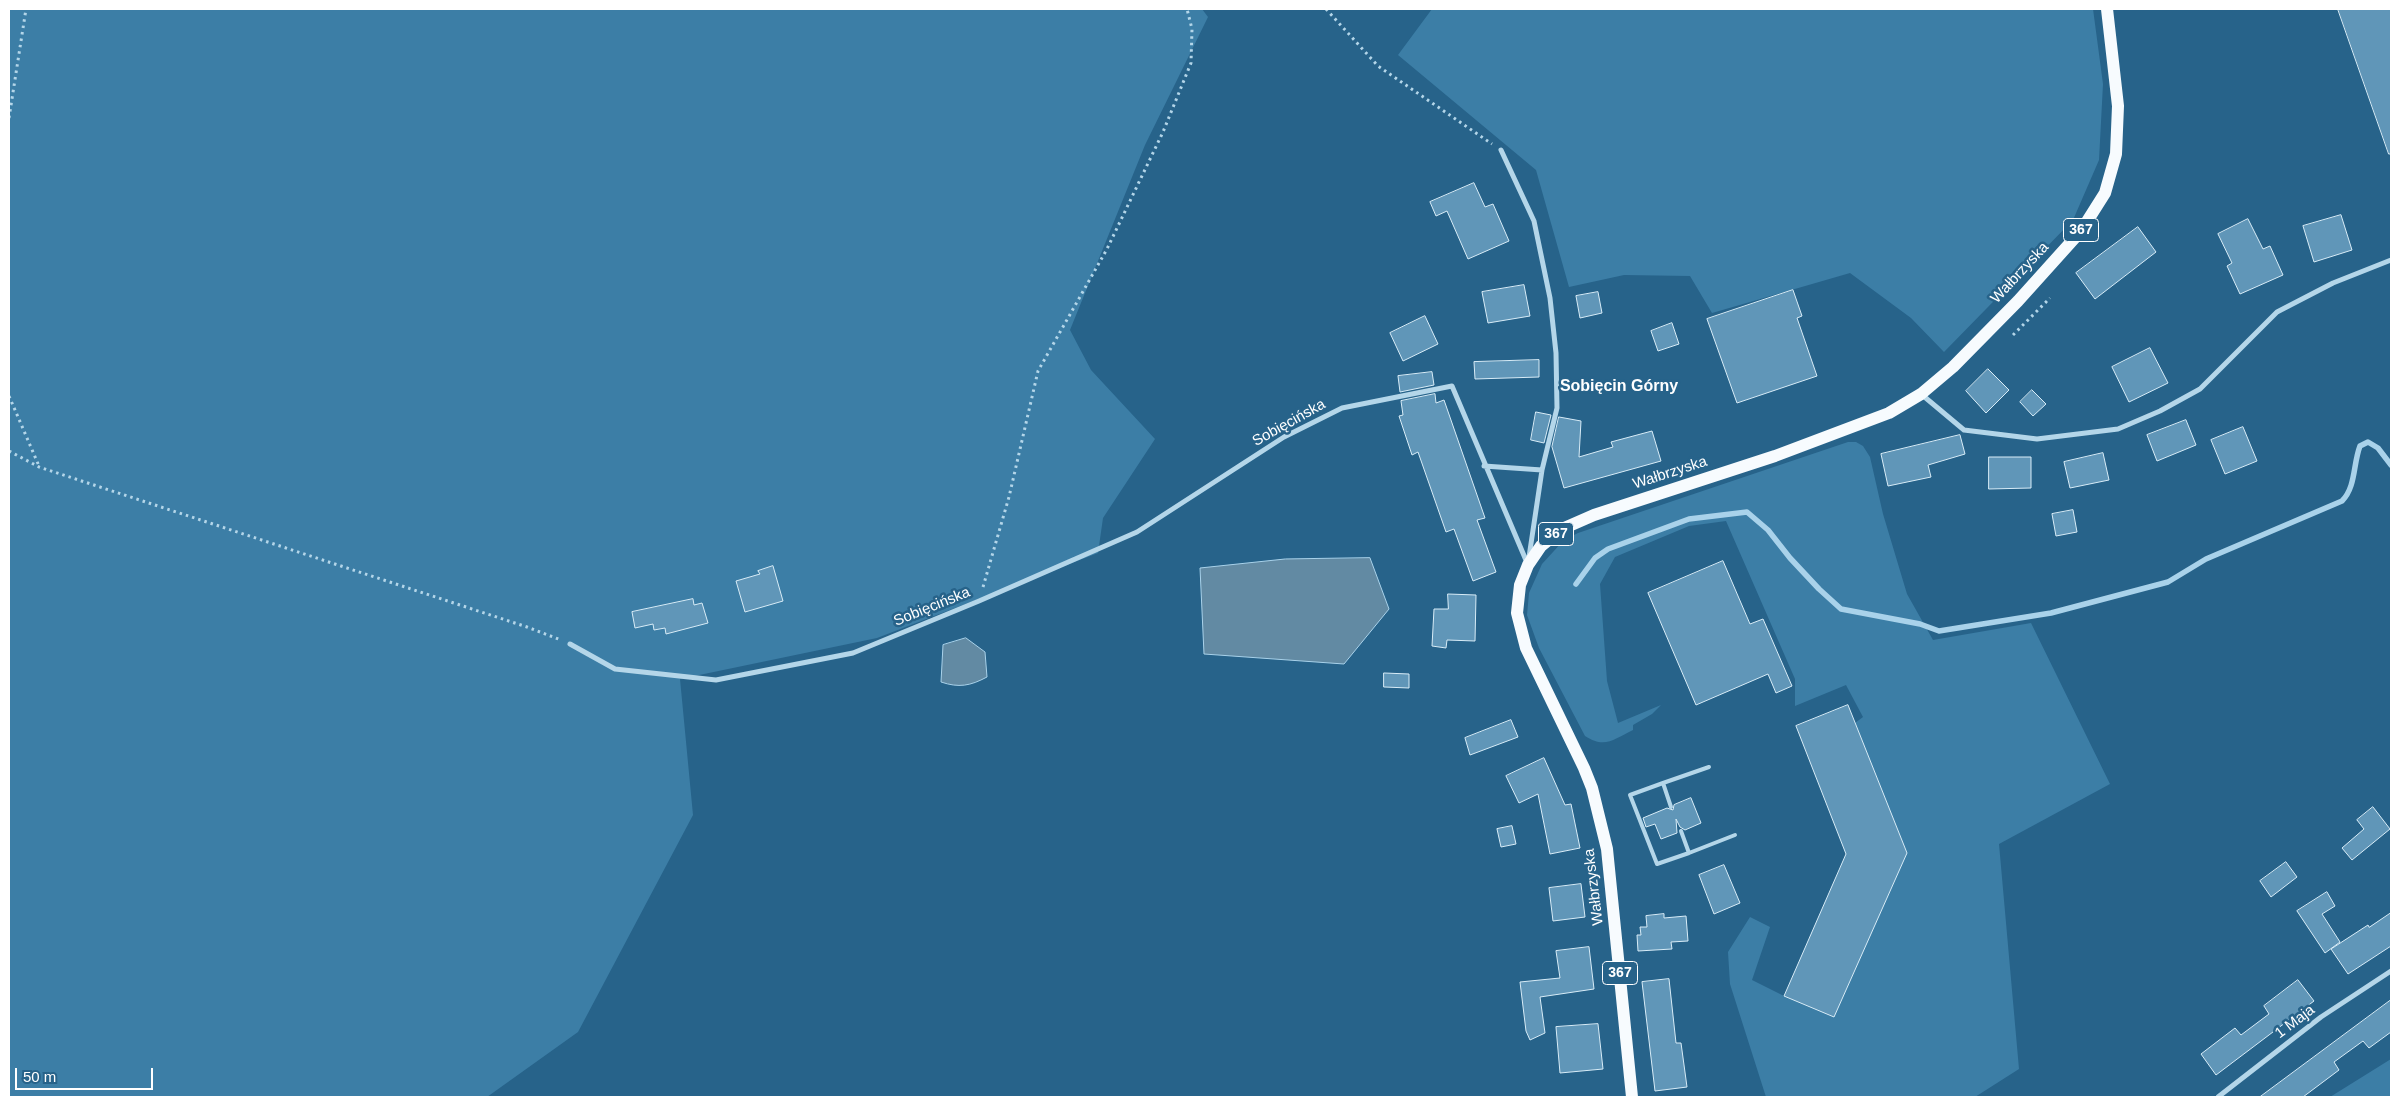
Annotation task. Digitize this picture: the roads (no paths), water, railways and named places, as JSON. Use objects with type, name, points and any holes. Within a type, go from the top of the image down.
[{"type":"main road","name":"Wałbrzyska","points":[[1632,1097],[1607,849],[1592,788],[1584,768],[1526,648],[1517,613],[1520,585],[1528,565],[1541,546],[1562,529],[1594,515],[1856,427],[1889,413],[1920,394],[1954,367],[2018,301],[2081,231],[2105,193],[2116,154],[2118,106],[2108,9]]},
{"type":"street","points":[[1501,150],[1534,221],[1550,298],[1556,353],[1557,408],[1542,470],[1528,565]]},
{"type":"street","points":[[1920,394],[1964,430],[2037,439],[2118,429],[2160,412],[2200,389],[2277,312],[2333,283],[2391,260]]},
{"type":"street","name":"Sobięcińska","points":[[570,644],[615,669],[716,680],[852,653],[979,601],[1137,532],[1284,438],[1342,408],[1452,386],[1484,466],[1528,565]]},
{"type":"street","points":[[1484,466],[1542,470]]},
{"type":"street","name":"1 Maja","points":[[2218,1097],[2321,1017],[2391,971]]},
{"type":"lane","points":[[1709,767],[1630,795],[1657,864],[1735,835]]},
{"type":"lane","points":[[1663,783],[1671,806]]},
{"type":"lane","points":[[1681,831],[1689,853]]},
{"type":"waterway","points":[[1576,584],[1595,558],[1608,549],[1689,519],[1747,512],[1768,530],[1790,558],[1841,609],[1920,624],[1939,631],[2051,613],[2168,582],[2206,559],[2342,501],[2350,489],[2360,446],[2368,442],[2378,448],[2391,465]]},
{"type":"district","name":"Sobięcin Górny","points":[[1619,387]]}]
